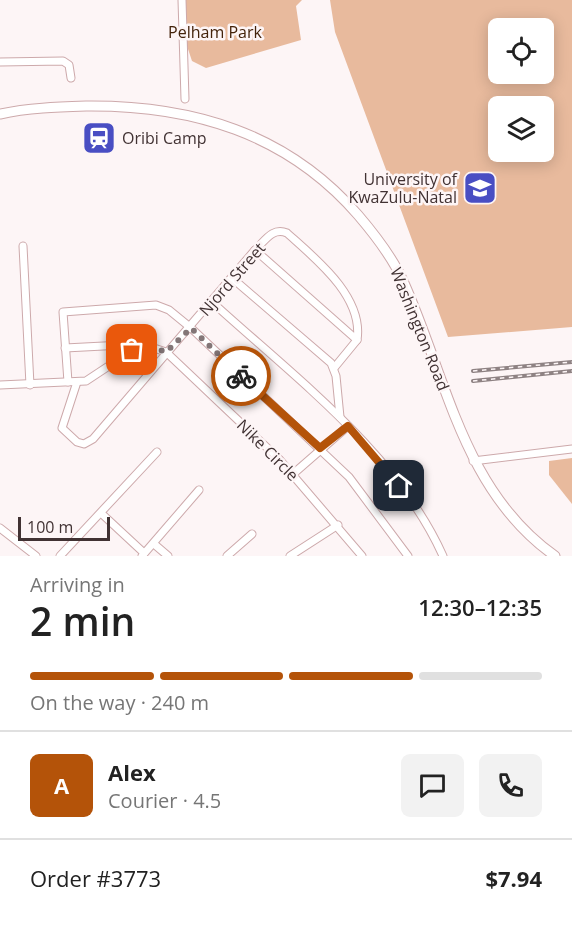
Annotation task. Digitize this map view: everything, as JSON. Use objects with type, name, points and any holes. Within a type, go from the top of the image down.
[{"type":"main road","name":"Washington Road","points":[[0,113],[42,108],[108,106],[178,112],[244,132],[311,171],[353,209],[394,264],[409,294],[474,461],[490,489],[509,515],[555,556]]},
{"type":"street","points":[[182,0],[186,99]]},
{"type":"street","points":[[0,63],[63,61],[69,65],[71,78]]},
{"type":"street","name":"Njord Street","points":[[77,382],[62,422],[64,433],[77,442],[89,443],[166,352],[191,328],[255,250],[270,234],[281,231],[287,233],[314,257],[352,306],[357,321],[357,340]]},
{"type":"street","points":[[23,246],[30,385]]},
{"type":"street","points":[[255,250],[357,340],[334,368]]},
{"type":"street","points":[[232,278],[334,368],[340,417]]},
{"type":"street","points":[[212,302],[340,417],[384,466],[424,520],[443,556]]},
{"type":"street","points":[[68,382],[63,312],[156,305],[165,308],[191,328],[320,448],[354,483],[408,556]]},
{"type":"street","points":[[0,385],[77,382],[92,379],[142,344]]},
{"type":"street","points":[[64,348],[142,344],[166,352]]},
{"type":"street","name":"Nike Circle","points":[[166,352],[293,474],[362,556]]},
{"type":"street","points":[[293,474],[320,448],[348,426]]},
{"type":"street","points":[[474,461],[572,449]]},
{"type":"street","points":[[60,556],[157,453]]},
{"type":"street","points":[[102,514],[143,554],[199,490]]},
{"type":"street","points":[[291,556],[338,525]]},
{"type":"street","points":[[0,528],[36,556]]},
{"type":"street","points":[[227,556],[252,534]]},
{"type":"street","points":[[153,544],[168,556]]},
{"type":"green space","name":"Pelham Park","points":[[179,0],[302,0],[296,6],[301,40],[206,68],[192,61],[180,25]]},
{"type":"green space","name":"University of KwaZulu-Natal","points":[[330,0],[572,0],[572,327],[448,337],[335,32]]},
{"type":"green space","points":[[572,458],[572,504],[549,475],[549,461]]},
{"type":"railway","points":[[473,371],[572,362]]},
{"type":"railway","points":[[473,381],[572,371]]},
{"type":"way so far","points":[[132,350],[142,344],[166,352],[191,328],[241,376]]},
{"type":"place","name":"Oribi Camp","points":[[99,138]]},
{"type":"place","name":"University of KwaZulu-Natal","points":[[480,188]]},
{"type":"route","points":[[241,376],[320,448],[348,426],[399,486]]}]
